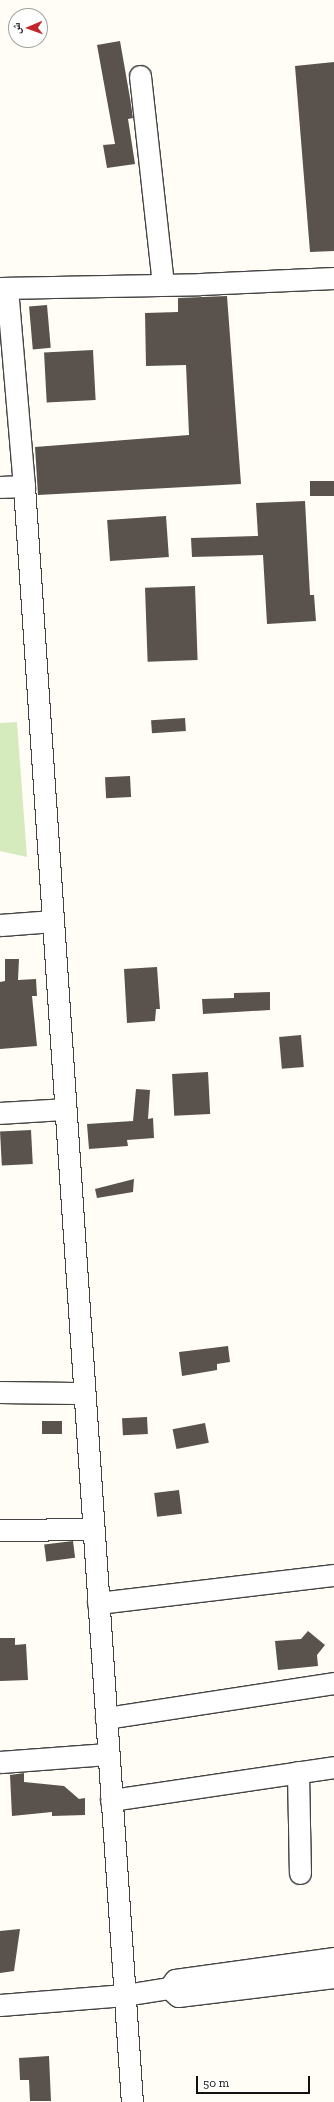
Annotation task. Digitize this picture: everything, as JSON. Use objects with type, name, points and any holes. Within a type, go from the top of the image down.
[{"type":"street","points":[[140,76],[163,285]]},
{"type":"street","points":[[132,2102],[107,1754],[106,1718],[24,486],[3,288],[163,285],[334,278]]},
{"type":"street","points":[[0,487],[24,486]]},
{"type":"street","points":[[0,925],[53,921]]},
{"type":"street","points":[[0,1113],[65,1109]]},
{"type":"street","points":[[0,1392],[84,1393]]},
{"type":"street","points":[[0,1530],[93,1528]]},
{"type":"street","points":[[98,1602],[334,1575]]},
{"type":"street","points":[[106,1718],[334,1683]]},
{"type":"street","points":[[0,1762],[107,1754]]},
{"type":"street","points":[[111,1800],[334,1767]]},
{"type":"street","points":[[298,1772],[300,1873]]},
{"type":"street","points":[[0,2005],[125,1995],[169,1988],[178,1996],[334,1958]]},
{"type":"street","points":[[239,1980],[334,1977]]},
{"type":"green space","points":[[17,722],[27,857],[0,851],[0,723]]},
{"type":"building","points":[[120,41],[133,118],[128,119],[135,164],[107,168],[103,145],[115,144],[97,45]]},
{"type":"building","points":[[334,62],[334,251],[310,252],[295,66]]},
{"type":"building","points":[[227,296],[241,484],[38,495],[35,447],[189,435],[186,365],[146,366],[145,313],[178,312],[178,298]]},
{"type":"building","points":[[47,305],[51,348],[33,349],[29,307]]},
{"type":"building","points":[[93,350],[96,400],[47,402],[44,353]]},
{"type":"building","points":[[310,481],[334,481],[334,496],[310,496]]},
{"type":"building","points":[[305,501],[310,595],[314,595],[316,621],[267,624],[263,555],[192,557],[191,538],[258,536],[256,503]]},
{"type":"building","points":[[166,516],[169,557],[110,561],[107,520]]},
{"type":"building","points":[[195,586],[198,660],[148,662],[145,588]]},
{"type":"building","points":[[185,718],[186,731],[152,733],[151,720]]},
{"type":"building","points":[[130,776],[131,797],[106,798],[105,777]]},
{"type":"building","points":[[5,959],[19,959],[18,980],[36,979],[37,996],[32,996],[37,1046],[0,1049],[0,982],[5,981]]},
{"type":"building","points":[[157,967],[160,1009],[156,1009],[155,1021],[127,1023],[124,969]]},
{"type":"building","points":[[270,992],[270,1010],[203,1014],[202,999],[234,998],[234,993]]},
{"type":"building","points":[[301,1035],[304,1067],[282,1069],[279,1037]]},
{"type":"building","points":[[208,1072],[210,1114],[174,1116],[172,1074]]},
{"type":"building","points":[[136,1089],[150,1090],[148,1119],[153,1118],[154,1138],[127,1140],[128,1146],[89,1149],[87,1124],[133,1121]]},
{"type":"building","points":[[31,1130],[33,1164],[2,1166],[0,1132]]},
{"type":"building","points":[[134,1179],[133,1192],[97,1198],[95,1189]]},
{"type":"building","points":[[228,1346],[230,1362],[217,1364],[217,1370],[182,1376],[179,1352]]},
{"type":"building","points":[[147,1417],[148,1434],[123,1435],[122,1418]]},
{"type":"building","points":[[42,1421],[62,1421],[62,1434],[42,1434]]},
{"type":"building","points":[[205,1423],[209,1443],[176,1449],[173,1429]]},
{"type":"building","points":[[179,1490],[182,1514],[157,1517],[154,1493]]},
{"type":"building","points":[[73,1541],[75,1558],[46,1561],[44,1545]]},
{"type":"building","points":[[308,1631],[325,1645],[317,1655],[318,1666],[278,1670],[275,1641],[301,1639]]},
{"type":"building","points":[[0,1638],[15,1638],[15,1645],[26,1644],[28,1680],[0,1681]]},
{"type":"building","points":[[24,1773],[24,1782],[64,1786],[79,1799],[85,1798],[85,1815],[52,1816],[52,1812],[12,1816],[10,1775]]},
{"type":"building","points":[[20,1929],[14,1971],[0,1973],[0,1931]]},
{"type":"building","points":[[49,2056],[51,2101],[30,2101],[29,2080],[20,2080],[19,2058]]}]
